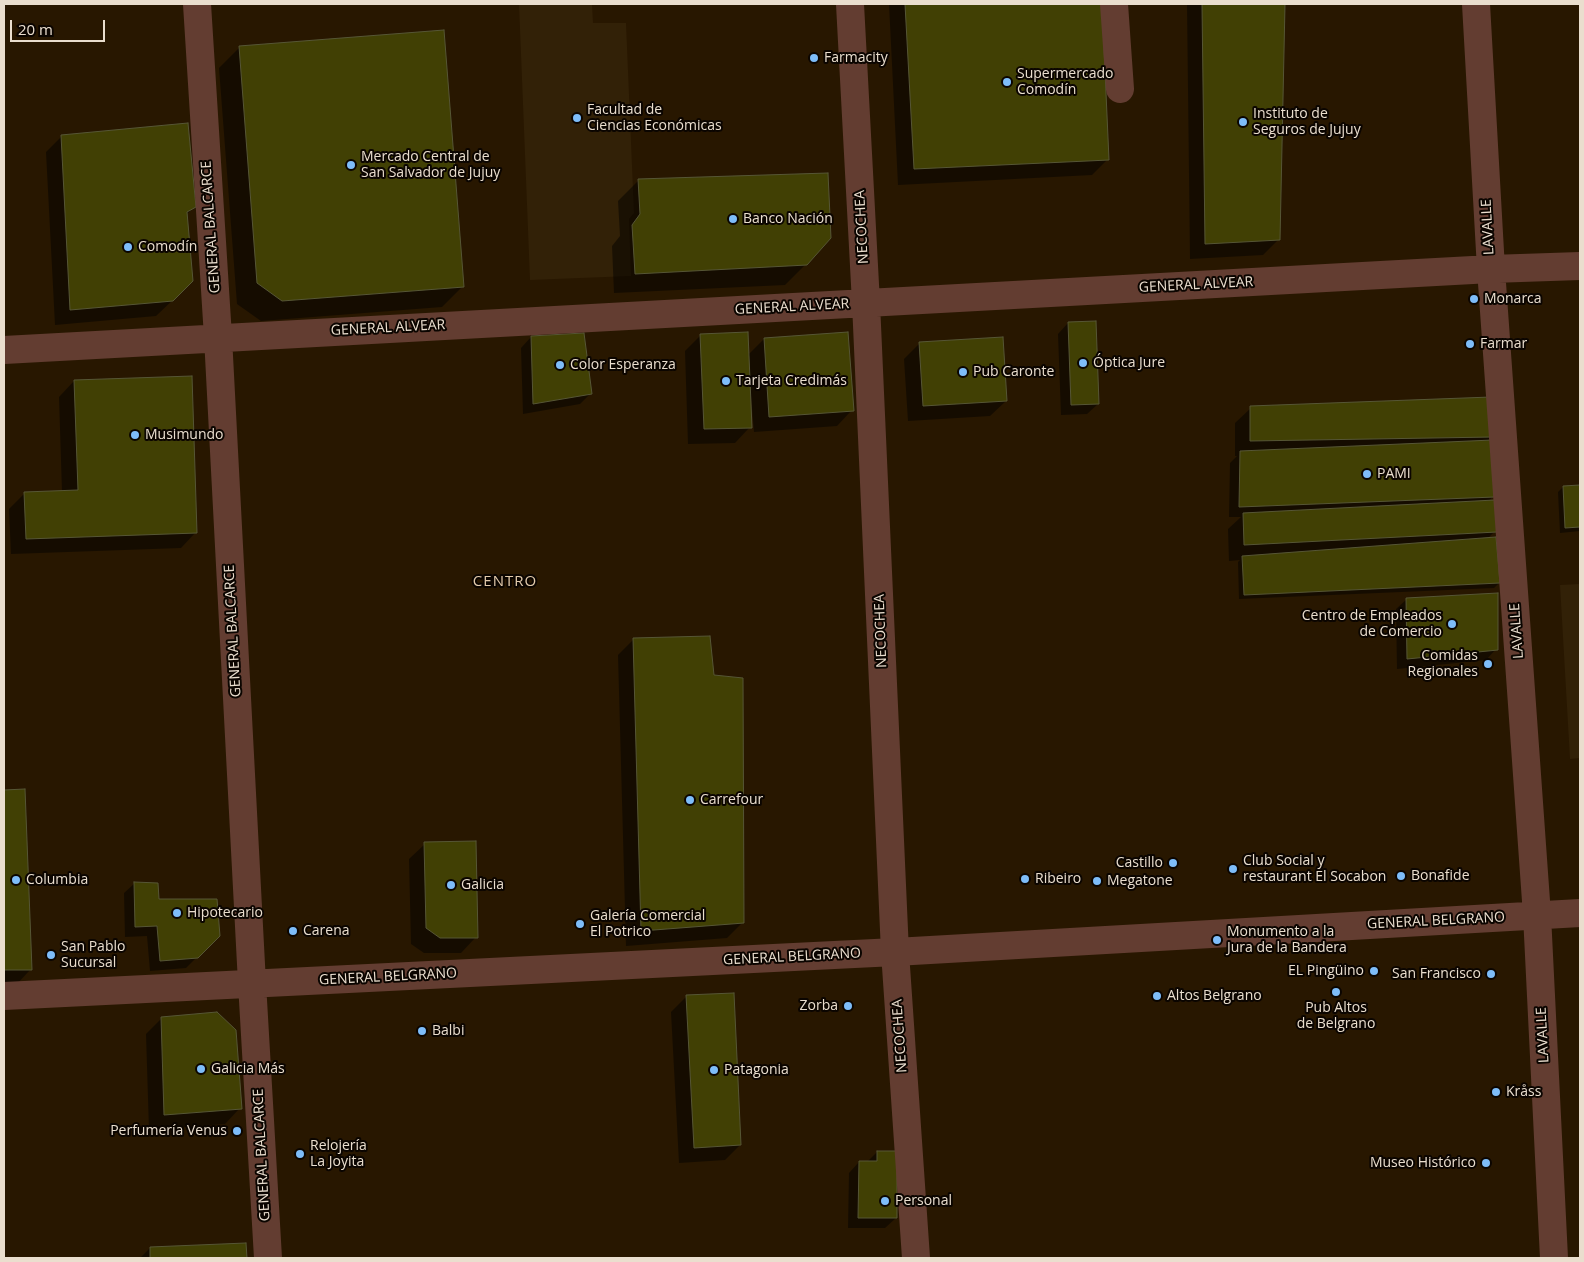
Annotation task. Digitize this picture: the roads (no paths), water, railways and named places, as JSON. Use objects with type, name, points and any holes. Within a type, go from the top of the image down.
[{"type":"street","name":"GENERAL BALCARCE","points":[[197,4],[218,337],[268,1258]]},
{"type":"street","name":"NECOCHEA","points":[[850,4],[866,303],[894,952],[916,1258]]},
{"type":"street","points":[[1114,4],[1120,90]]},
{"type":"street","name":"LAVALLE","points":[[1476,4],[1491,269],[1537,915],[1554,1258]]},
{"type":"street","name":"GENERAL ALVEAR","points":[[4,350],[1491,269],[1580,266]]},
{"type":"street","name":"GENERAL BELGRANO","points":[[4,996],[894,952],[1580,913]]},
{"type":"place","name":"Farmacity","points":[[814,58]]},
{"type":"place","name":"Supermercado Comodín","points":[[1007,82]]},
{"type":"place","name":"Facultad de Ciencias Económicas","points":[[577,118]]},
{"type":"place","name":"Instituto de Seguros de Jujuy","points":[[1243,122]]},
{"type":"place","name":"Mercado Central de San Salvador de Jujuy","points":[[351,165]]},
{"type":"place","name":"Banco Nación","points":[[733,219]]},
{"type":"place","name":"Comodín","points":[[128,247]]},
{"type":"place","name":"Monarca","points":[[1474,299]]},
{"type":"place","name":"Farmar","points":[[1470,344]]},
{"type":"place","name":"Óptica Jure","points":[[1083,363]]},
{"type":"place","name":"Color Esperanza","points":[[560,365]]},
{"type":"place","name":"Pub Caronte","points":[[963,372]]},
{"type":"place","name":"Tarjeta Credimás","points":[[726,381]]},
{"type":"place","name":"Musimundo","points":[[135,435]]},
{"type":"place","name":"PAMI","points":[[1367,474]]},
{"type":"place","name":"Centro de Empleados de Comercio","points":[[1452,624]]},
{"type":"place","name":"Comidas Regionales","points":[[1488,664]]},
{"type":"place","name":"Carrefour","points":[[690,800]]},
{"type":"place","name":"Castillo","points":[[1173,863]]},
{"type":"place","name":"Club Social y restaurant El Socabon","points":[[1233,869]]},
{"type":"place","name":"Bonafide","points":[[1401,876]]},
{"type":"place","name":"Ribeiro","points":[[1025,879]]},
{"type":"place","name":"Columbia","points":[[16,880]]},
{"type":"place","name":"Megatone","points":[[1097,881]]},
{"type":"place","name":"Galicia","points":[[451,885]]},
{"type":"place","name":"Hipotecario","points":[[177,913]]},
{"type":"place","name":"Galería Comercial El Potrico","points":[[580,924]]},
{"type":"place","name":"Carena","points":[[293,931]]},
{"type":"place","name":"Monumento a la Jura de la Bandera","points":[[1217,940]]},
{"type":"place","name":"San Pablo Sucursal","points":[[51,955]]},
{"type":"place","name":"EL Pingüino","points":[[1374,971]]},
{"type":"place","name":"San Francisco","points":[[1491,974]]},
{"type":"place","name":"Pub Altos de Belgrano","points":[[1336,992]]},
{"type":"place","name":"Altos Belgrano","points":[[1157,996]]},
{"type":"place","name":"Zorba","points":[[848,1006]]},
{"type":"place","name":"Balbi","points":[[422,1031]]},
{"type":"place","name":"Galicia Más","points":[[201,1069]]},
{"type":"place","name":"Patagonia","points":[[714,1070]]},
{"type":"place","name":"Kråss","points":[[1496,1092]]},
{"type":"place","name":"Perfumería Venus","points":[[237,1131]]},
{"type":"place","name":"Relojería La Joyita","points":[[300,1154]]},
{"type":"place","name":"Museo Histórico","points":[[1486,1163]]},
{"type":"place","name":"Personal","points":[[885,1201]]},
{"type":"district","name":"CENTRO","points":[[505,582]]}]
